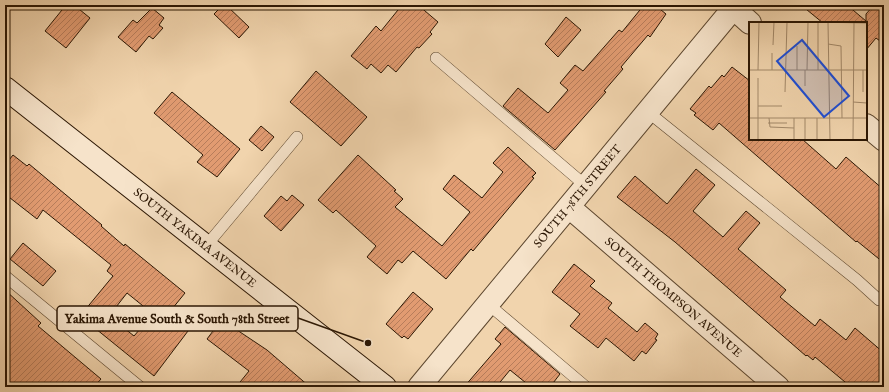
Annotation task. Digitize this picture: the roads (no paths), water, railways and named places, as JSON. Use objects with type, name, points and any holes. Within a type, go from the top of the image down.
[{"type":"street","points":[[733,6],[749,22]]},
{"type":"street","name":"SOUTH 78TH STREET","points":[[419,387],[648,112],[733,6]]},
{"type":"street","name":"SOUTH YAKIMA AVENUE","points":[[5,88],[384,387]]},
{"type":"street","points":[[867,126],[884,140]]},
{"type":"street","name":"SOUTH THOMPSON AVENUE","points":[[569,207],[778,387]]},
{"type":"lane","points":[[436,58],[586,186]]},
{"type":"lane","points":[[648,112],[857,280],[879,300]]},
{"type":"lane","points":[[206,246],[297,136]]},
{"type":"lane","points":[[5,276],[140,387]]},
{"type":"lane","points":[[488,304],[586,387]]},
{"type":"place","name":"Yakima Avenue South & South 78th Street","points":[[368,343]]}]
